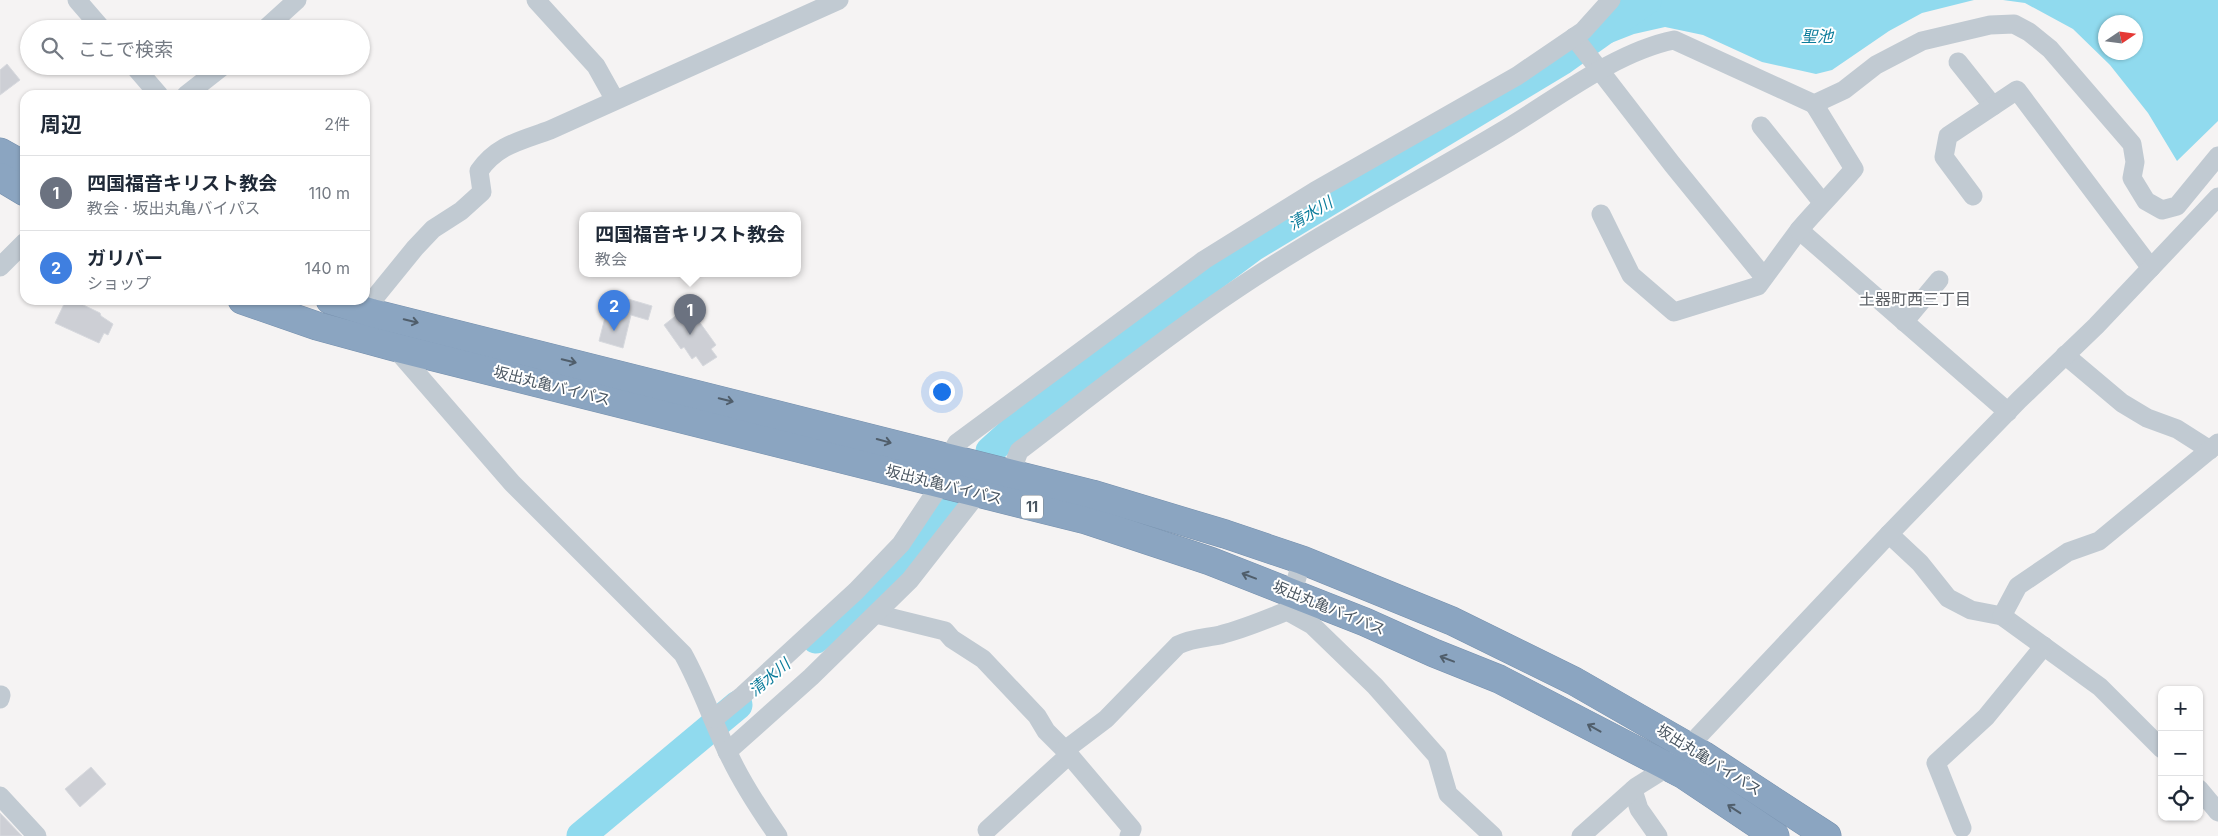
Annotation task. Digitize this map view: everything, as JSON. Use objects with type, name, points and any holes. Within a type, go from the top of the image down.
[{"type":"highway","points":[[0,152],[20,163]]},
{"type":"highway","points":[[0,177],[20,189]]},
{"type":"highway","name":"坂出丸亀バイパス","points":[[256,305],[317,326],[394,347],[1086,520],[1210,561],[1290,602],[1366,622],[1434,653],[1499,679],[1684,775],[1775,836]]},
{"type":"highway","name":"坂出丸亀バイパス","points":[[346,305],[948,458],[1011,472],[1206,528],[1302,560],[1452,621],[1591,690],[1689,746],[1827,836]]},
{"type":"street","points":[[76,0],[94,20]]},
{"type":"street","points":[[275,20],[297,0]]},
{"type":"street","points":[[536,0],[596,66],[614,100]]},
{"type":"street","points":[[372,313],[376,296],[414,248],[433,229],[461,211],[482,192],[479,171],[489,157],[506,147],[550,130],[839,0]]},
{"type":"street","points":[[948,458],[957,442],[1204,260],[1315,191],[1517,76],[1583,31],[1611,0]]},
{"type":"street","points":[[1814,104],[1844,90],[1876,65],[1922,41],[1990,25],[2014,24],[2029,32],[2050,49],[2132,144],[2135,162],[2132,178],[2146,201],[2162,210],[2177,206],[2218,156]]},
{"type":"street","points":[[1574,37],[1672,164],[1764,277]]},
{"type":"street","points":[[1011,472],[1019,451],[1222,299],[1321,236],[1501,132],[1628,54],[1653,44],[1674,40],[1814,104],[1854,169],[1832,195],[1822,202],[1799,230],[1758,286],[1674,312],[1631,275],[1601,214]]},
{"type":"street","points":[[1958,62],[1993,106]]},
{"type":"street","points":[[142,75],[156,90]]},
{"type":"street","points":[[192,90],[212,75]]},
{"type":"street","points":[[1973,196],[1944,157],[1948,136],[2017,90],[2151,268]]},
{"type":"street","points":[[1761,126],[1822,202]]},
{"type":"street","points":[[1581,836],[1632,790],[1668,767],[1889,534],[2151,268],[2215,206]]},
{"type":"street","points":[[1799,230],[2008,412]]},
{"type":"street","points":[[0,268],[20,247]]},
{"type":"street","points":[[1904,322],[1939,280]]},
{"type":"street","points":[[394,347],[512,482],[683,654],[698,682],[727,752],[748,793],[778,836]]},
{"type":"street","points":[[2002,616],[2018,586],[2068,552],[2099,541],[2214,446],[2147,418],[2122,402],[2066,355]]},
{"type":"street","points":[[714,719],[744,695],[856,591],[901,544],[941,484]]},
{"type":"street","points":[[727,752],[812,677],[910,580],[978,493]]},
{"type":"street","points":[[1889,534],[1920,563],[1948,598],[1971,610],[2002,616],[2100,687],[2158,745]]},
{"type":"street","points":[[987,830],[1067,753],[1106,719],[1178,645],[1191,639],[1219,635],[1252,626],[1290,602],[1302,560]]},
{"type":"street","points":[[1290,602],[1375,686],[1437,756],[1448,794],[1493,836]]},
{"type":"street","points":[[876,614],[945,632],[952,640],[983,659],[1037,716],[1046,731],[1132,830],[1129,836]]},
{"type":"street","points":[[1962,828],[1936,763],[1986,717],[2044,646]]},
{"type":"street","points":[[1632,790],[1640,809],[1658,836]]},
{"type":"street","points":[[2203,794],[2218,812]]},
{"type":"street","points":[[0,796],[36,836]]},
{"type":"water","name":"聖池","points":[[1619,0],[1974,0],[1922,13],[1889,31],[1832,70],[1816,74],[1762,62],[1703,35],[1665,27],[1634,34],[1611,43],[1594,23]]},
{"type":"water","points":[[2003,0],[2218,0],[2218,121],[2177,161],[2148,113],[2105,60],[2143,60],[2143,15],[2098,15],[2098,53],[2073,29],[2025,3]]},
{"type":"building","points":[[7,64],[20,80],[0,95],[0,70]]},
{"type":"building","points":[[611,294],[652,306],[648,320],[631,315],[623,348],[599,341]]},
{"type":"building","points":[[64,305],[83,305],[100,313],[101,316],[113,324],[108,335],[104,333],[99,343],[55,323]]},
{"type":"building","points":[[688,306],[716,345],[711,349],[717,357],[703,366],[696,356],[692,359],[684,347],[681,349],[664,325]]},
{"type":"building","points":[[91,767],[106,784],[80,807],[65,789]]},
{"type":"building","points":[[0,813],[22,836],[0,836]]},
{"type":"waterway","name":"清水川","points":[[990,451],[1043,403],[1253,247],[1563,60],[1647,0]]},
{"type":"waterway","name":"清水川","points":[[816,639],[882,582],[945,506]]},
{"type":"waterway","name":"清水川","points":[[581,836],[738,705]]},
{"type":"place","name":"ガリバー","points":[[614,331]]},
{"type":"place","name":"四国福音キリスト教会","points":[[690,335]]},
{"type":"district","name":"土器町西三丁目","points":[[1915,299]]}]
